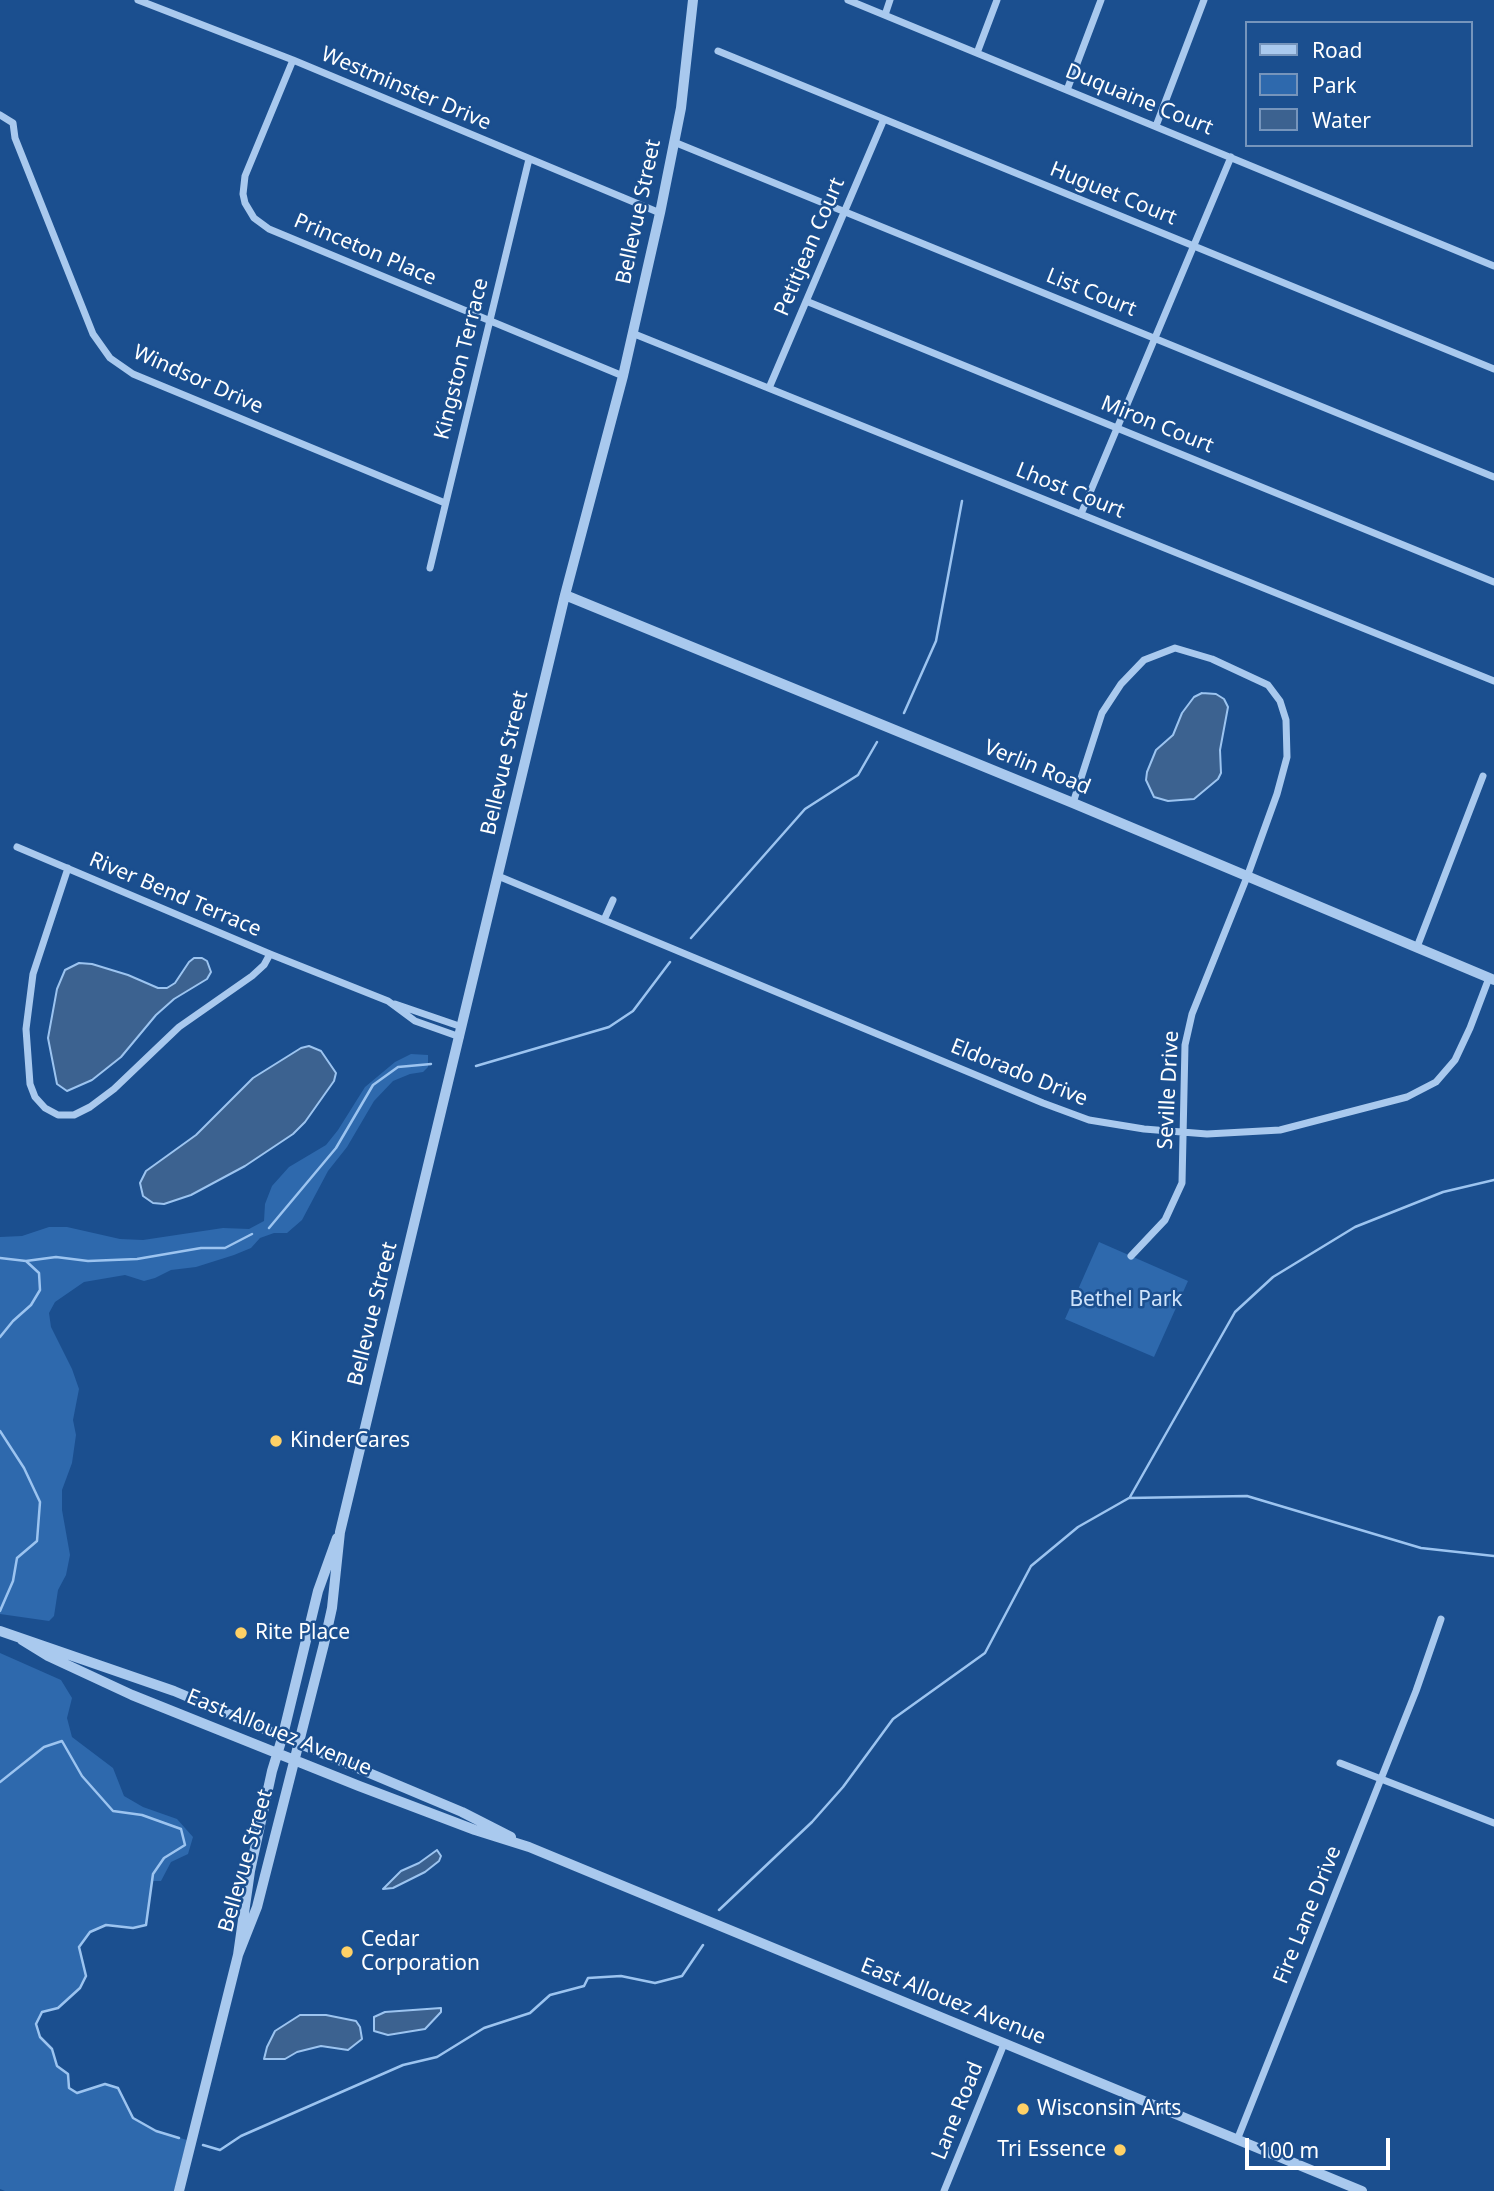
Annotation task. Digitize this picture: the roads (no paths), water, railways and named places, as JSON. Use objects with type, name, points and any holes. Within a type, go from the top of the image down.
[{"type":"street","name":"Westminster Drive","points":[[138,0],[660,213]]},
{"type":"street","name":"Bellevue Street","points":[[238,1955],[257,1907],[300,1742],[332,1608],[340,1532],[565,595],[622,376],[660,213],[681,108],[693,0]]},
{"type":"street","name":"Duquaine Court","points":[[848,0],[1494,266]]},
{"type":"street","points":[[885,15],[890,0]]},
{"type":"street","points":[[977,53],[997,0]]},
{"type":"street","points":[[1067,90],[1101,0]]},
{"type":"street","points":[[1156,126],[1204,0]]},
{"type":"street","name":"Huguet Court","points":[[718,51],[1494,369]]},
{"type":"street","name":"Princeton Place","points":[[293,61],[245,176],[243,194],[254,218],[269,229],[622,376]]},
{"type":"street","name":"Windsor Drive","points":[[0,115],[13,123],[15,138],[93,334],[110,358],[133,374],[445,503]]},
{"type":"street","name":"Petitjean Court","points":[[769,388],[884,119]]},
{"type":"street","name":"List Court","points":[[674,142],[1494,477]]},
{"type":"street","points":[[1081,514],[1231,157]]},
{"type":"street","name":"Kingston Terrace","points":[[430,568],[529,159]]},
{"type":"street","name":"Miron Court","points":[[806,301],[1494,582]]},
{"type":"street","name":"Lhost Court","points":[[632,333],[1494,681]]},
{"type":"street","name":"Verlin Road","points":[[565,595],[1073,803],[1491,979]]},
{"type":"street","points":[[1073,803],[1102,713],[1121,684],[1144,660],[1175,648],[1212,659],[1268,685],[1280,701],[1286,720],[1287,757],[1247,877]]},
{"type":"street","points":[[1417,947],[1483,776]]},
{"type":"street","name":"River Bend Terrace","points":[[17,847],[388,1001],[415,1021],[461,1032]]},
{"type":"street","name":"River Bend Terrace","points":[[68,868],[33,974],[26,1029],[30,1084],[35,1097],[45,1108],[58,1115],[74,1115],[114,1090],[178,1027],[252,976],[264,965],[270,954]]},
{"type":"street","name":"Eldorado Drive","points":[[498,876],[1089,1120],[1144,1129],[1207,1133],[1280,1130],[1407,1097],[1436,1082],[1455,1060],[1491,979]]},
{"type":"street","name":"Seville Drive","points":[[1131,1256],[1166,1220],[1182,1183],[1185,1045],[1192,1014],[1247,877]]},
{"type":"street","points":[[604,920],[613,900]]},
{"type":"street","name":"Bellevue Street","points":[[179,2191],[238,1955],[250,1871],[277,1754],[318,1591],[340,1532]]},
{"type":"street","name":"Fire Lane Drive","points":[[1237,2140],[1411,1703],[1441,1619]]},
{"type":"street","name":"East Allouez Avenue","points":[[0,1631],[138,1678],[283,1735],[463,1812],[529,1847]]},
{"type":"street","name":"East Allouez Avenue","points":[[22,1640],[48,1656],[132,1695],[294,1761],[475,1830],[529,1847],[1362,2191]]},
{"type":"street","points":[[1340,1763],[1494,1823]]},
{"type":"street","name":"Lane Road","points":[[944,2191],[1004,2044]]},
{"type":"water","points":[[1202,693],[1216,694],[1224,699],[1228,707],[1220,750],[1221,773],[1218,779],[1194,799],[1168,801],[1154,797],[1146,780],[1156,750],[1173,735],[1182,713],[1194,697]]},
{"type":"water","points":[[194,958],[207,961],[211,972],[207,979],[174,999],[156,1015],[121,1057],[92,1080],[67,1091],[57,1084],[48,1038],[57,989],[65,970],[79,963],[92,964],[158,988],[167,988],[175,983]]},
{"type":"water","points":[[309,1046],[321,1051],[336,1073],[334,1081],[305,1122],[293,1134],[245,1166],[191,1195],[164,1204],[153,1203],[143,1196],[140,1183],[146,1171],[196,1135],[253,1078],[301,1048]]},
{"type":"water","points":[[437,1850],[441,1856],[439,1861],[425,1872],[393,1888],[383,1889],[401,1871],[419,1863]]},
{"type":"water","points":[[441,2008],[441,2012],[425,2029],[388,2035],[374,2031],[374,2017],[385,2012]]},
{"type":"water","points":[[300,2015],[326,2015],[356,2021],[362,2039],[348,2050],[321,2046],[297,2052],[285,2059],[264,2059],[275,2031]]},
{"type":"waterway","points":[[904,713],[936,641],[962,501]]},
{"type":"waterway","points":[[691,938],[805,809],[858,775],[877,742]]},
{"type":"waterway","points":[[476,1066],[609,1027],[633,1011],[670,962]]},
{"type":"waterway","points":[[269,1228],[336,1148],[373,1085],[398,1067],[431,1064]]},
{"type":"waterway","points":[[1130,1497],[1235,1312],[1273,1277],[1355,1227],[1443,1192],[1494,1180]]},
{"type":"waterway","points":[[26,1261],[56,1257],[88,1261],[137,1259],[201,1248],[225,1248],[252,1234]]},
{"type":"waterway","points":[[0,1258],[26,1261],[39,1273],[40,1290],[31,1305],[0,1337]]},
{"type":"waterway","points":[[0,1431],[24,1468],[40,1502],[37,1541],[17,1558],[13,1581],[0,1611]]},
{"type":"waterway","points":[[719,1910],[812,1822],[843,1787],[893,1719],[985,1653],[1031,1566],[1078,1527],[1129,1498],[1247,1496],[1421,1548],[1494,1556]]},
{"type":"waterway","points":[[0,1782],[44,1747],[62,1741],[82,1776],[113,1811],[142,1815],[181,1829],[185,1845],[164,1858],[153,1874],[146,1925],[133,1928],[106,1925],[90,1932],[79,1947],[86,1976],[80,1988],[58,2008],[42,2012],[36,2024],[40,2037],[52,2049],[57,2066],[68,2074],[69,2088],[77,2093],[105,2084],[118,2088],[133,2118],[156,2131],[179,2138]]},
{"type":"waterway","points":[[203,2145],[220,2150],[241,2136],[403,2065],[437,2057],[484,2028],[530,2013],[550,1995],[584,1986],[588,1978],[621,1976],[655,1983],[682,1976],[703,1945]]},
{"type":"place","name":"KinderCares","points":[[276,1441]]},
{"type":"place","name":"Rite Place","points":[[241,1633]]},
{"type":"place","name":"Cedar Corporation","points":[[347,1952]]},
{"type":"place","name":"Wisconsin Arts","points":[[1023,2109]]},
{"type":"place","name":"Tri Essence","points":[[1120,2150]]},
{"type":"park label","name":"Bethel Park","points":[[1126,1300]]}]
